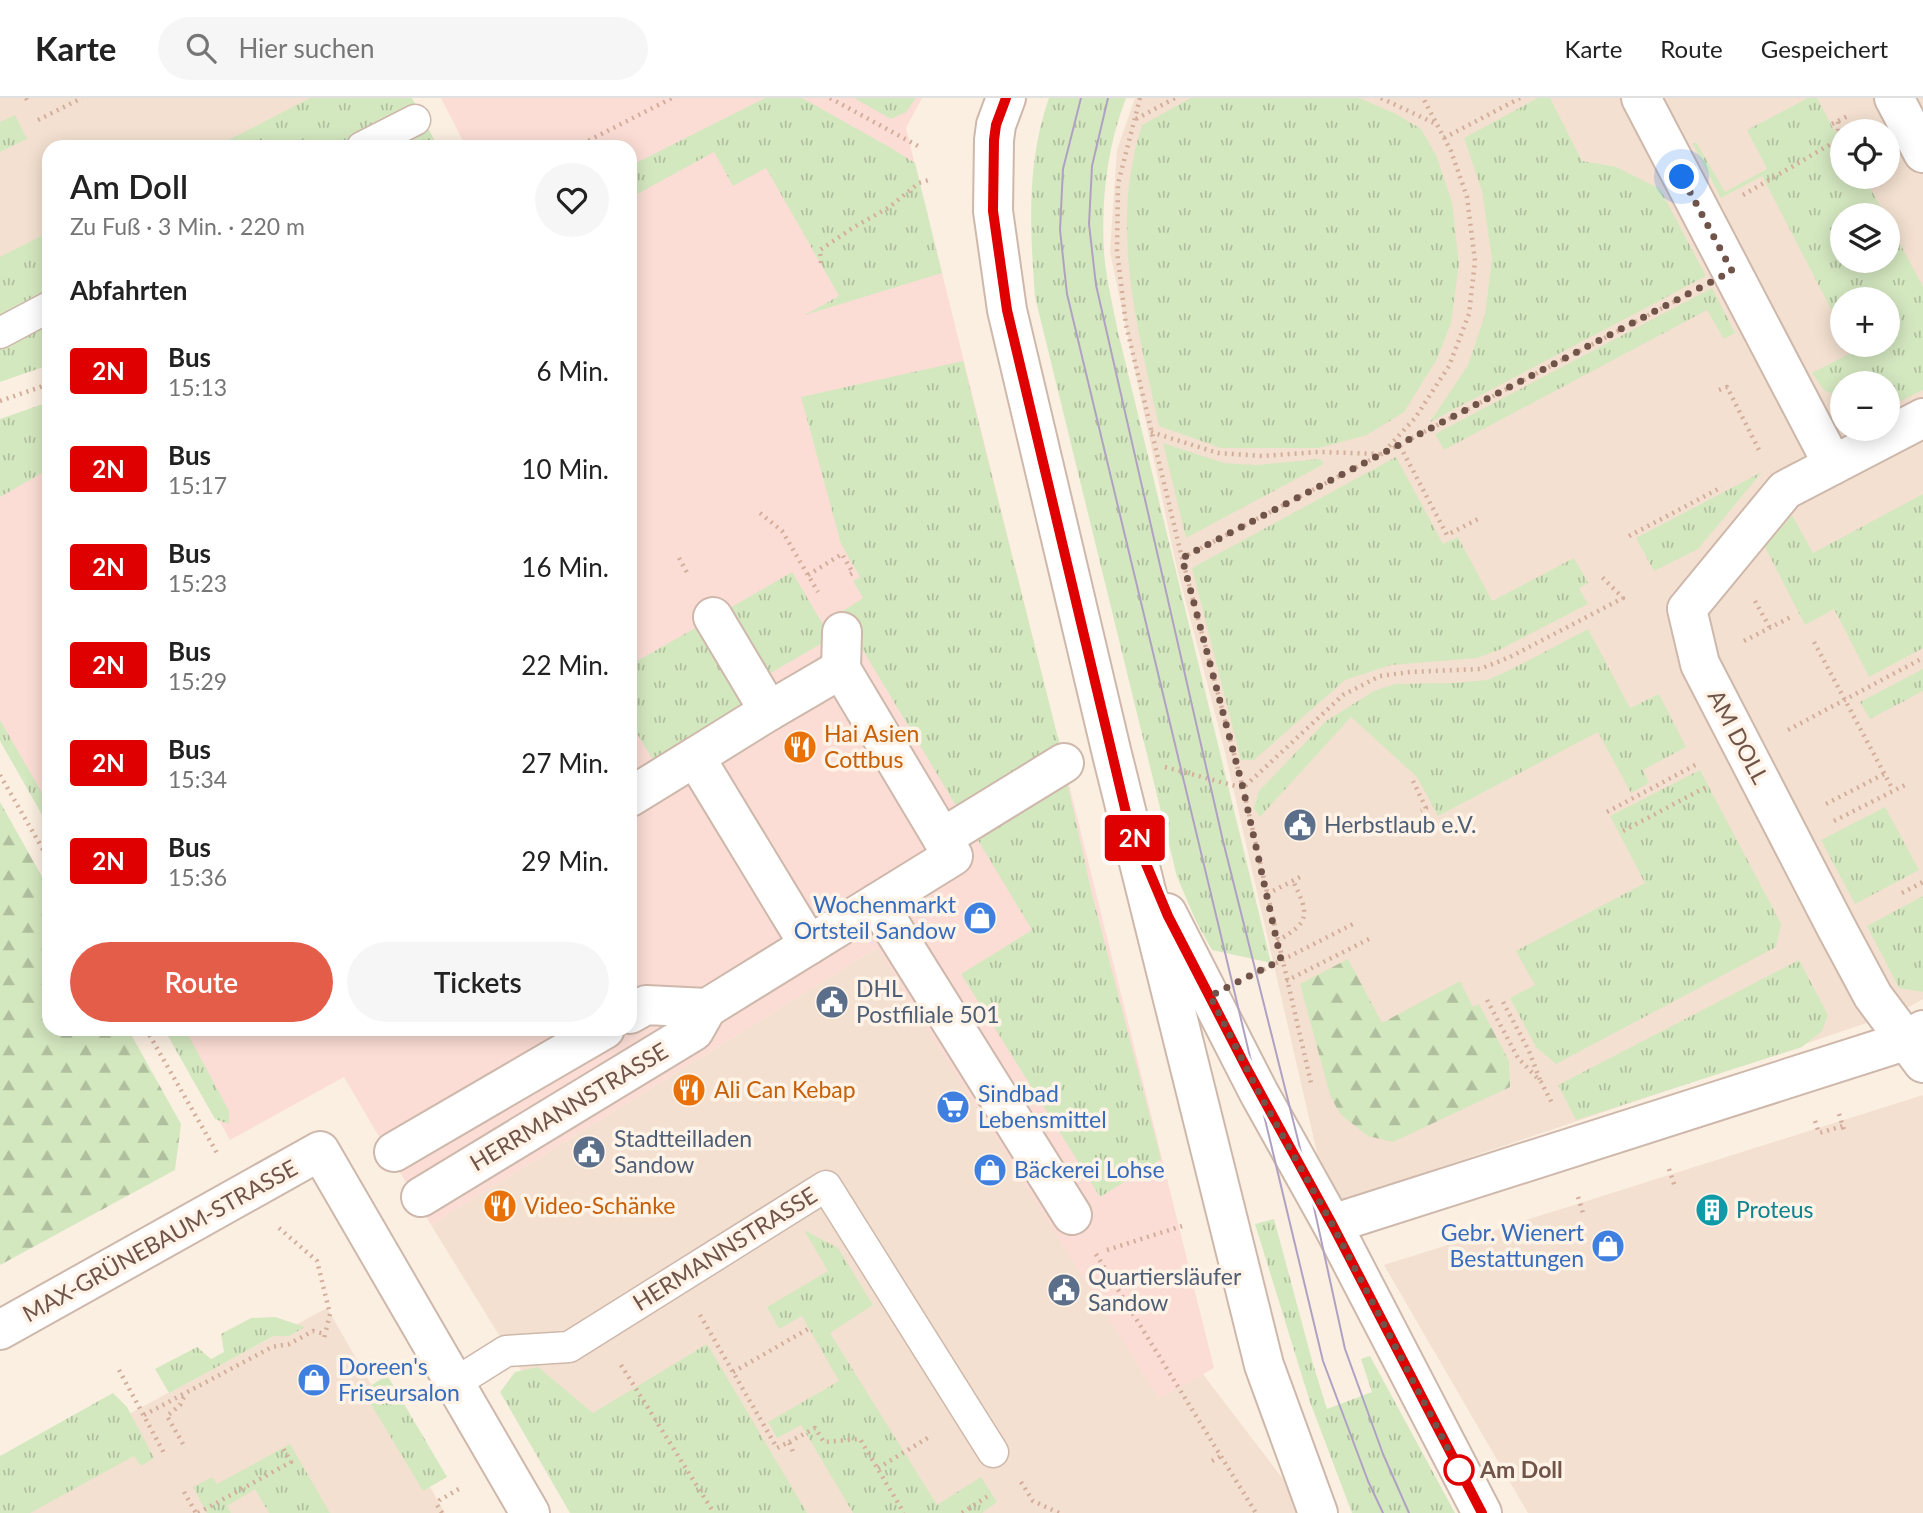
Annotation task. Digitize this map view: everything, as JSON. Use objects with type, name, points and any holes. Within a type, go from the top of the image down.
[{"type":"street","points":[[1006,98],[996,125],[994,140],[993,211],[1007,310],[1128,821],[1264,1366],[1318,1513]]},
{"type":"street","points":[[1641,98],[1833,465]]},
{"type":"street","points":[[1894,98],[1923,153]]},
{"type":"street","name":"AM DOLL","points":[[1332,1224],[1576,1147],[1917,1045],[1873,996],[1700,664],[1687,609],[1785,490],[1923,418]]},
{"type":"street","points":[[713,617],[769,711]]},
{"type":"street","points":[[637,793],[769,711],[841,650],[953,856],[707,1007],[646,1005],[637,1010]]},
{"type":"street","points":[[695,757],[809,945]]},
{"type":"street","points":[[942,838],[1064,763]]},
{"type":"street","points":[[1128,821],[1168,916],[1482,1513]]},
{"type":"street","points":[[877,903],[1072,1215]]},
{"type":"street","name":"HERRMANNSTRASSE","points":[[421,1197],[694,1031],[707,1007]]},
{"type":"street","points":[[394,1152],[593,1036]]},
{"type":"street","name":"MAX-GRÜNEBAUM-STRASSE","points":[[0,1330],[320,1152],[455,1383]]},
{"type":"street","points":[[455,1383],[530,1513]]},
{"type":"lane","points":[[376,140],[415,120]]},
{"type":"lane","points":[[0,333],[42,311]]},
{"type":"lane","name":"HERMANNSTRASSE","points":[[455,1383],[506,1352],[569,1347],[827,1186],[993,1452]]},
{"type":"path","points":[[38,120],[82,98]]},
{"type":"path","points":[[590,140],[672,98]]},
{"type":"path","points":[[830,98],[918,146]]},
{"type":"path","points":[[1140,98],[1118,184],[1117,251],[1126,325],[1150,432],[1243,788],[1313,1090]]},
{"type":"path","points":[[1135,119],[1175,98]]},
{"type":"path","points":[[1381,98],[1437,125]]},
{"type":"path","points":[[1150,432],[1218,453],[1264,456],[1319,452],[1382,454],[1415,418],[1449,366],[1469,314],[1475,261],[1467,197],[1451,150],[1423,98]]},
{"type":"path","points":[[1444,138],[1520,98]]},
{"type":"path","points":[[1702,216],[1778,177],[1830,145]]},
{"type":"path","points":[[821,263],[820,250],[888,208],[919,183],[929,180]]},
{"type":"path","points":[[1182,558],[1732,271]]},
{"type":"path","points":[[1719,390],[1729,385],[1760,452]]},
{"type":"path","points":[[0,401],[42,386]]},
{"type":"path","points":[[1400,446],[1447,535],[1480,518]]},
{"type":"path","points":[[1629,536],[1732,482]]},
{"type":"path","points":[[760,513],[782,531],[808,575],[841,650]]},
{"type":"path","points":[[808,575],[842,554],[853,573],[849,575]]},
{"type":"path","points":[[1243,788],[1343,695],[1380,676],[1480,669],[1510,657],[1623,598],[1601,576]]},
{"type":"path","points":[[1814,642],[1893,790]]},
{"type":"path","points":[[1623,831],[1845,700],[1923,658]]},
{"type":"path","points":[[1111,750],[1183,773],[1243,788]]},
{"type":"path","points":[[1607,812],[1707,759]]},
{"type":"path","points":[[1789,834],[1884,774]]},
{"type":"path","points":[[0,775],[42,848]]},
{"type":"path","points":[[1413,781],[1426,808],[1420,811]]},
{"type":"path","points":[[1789,834],[1905,785]]},
{"type":"path","points":[[1266,894],[1300,877]]},
{"type":"path","points":[[1277,941],[1297,930],[1304,916],[1305,906],[1293,881]]},
{"type":"path","points":[[1902,893],[1923,882]]},
{"type":"path","points":[[1210,996],[1355,923]]},
{"type":"path","points":[[1286,981],[1369,939]]},
{"type":"path","points":[[1487,1000],[1518,1058],[1541,1082]]},
{"type":"path","points":[[1503,1002],[1576,1147]]},
{"type":"path","points":[[150,1036],[219,1157]]},
{"type":"path","points":[[1839,1114],[1845,1133]]},
{"type":"path","points":[[1815,1121],[1819,1133],[1843,1126]]},
{"type":"path","points":[[1669,1169],[1675,1187]]},
{"type":"path","points":[[1578,1197],[1584,1216]]},
{"type":"path","points":[[1187,1224],[1096,1254],[1256,1513]]},
{"type":"path","points":[[144,1415],[272,1347],[289,1344],[313,1331],[325,1336],[330,1314],[317,1261]]},
{"type":"path","points":[[599,1329],[714,1513]]},
{"type":"path","points":[[733,1372],[808,1329]]},
{"type":"path","points":[[714,1339],[777,1448],[815,1428],[824,1442],[860,1439],[904,1513]]},
{"type":"path","points":[[119,1370],[164,1453]]},
{"type":"path","points":[[183,1444],[167,1416],[180,1405],[185,1394]]},
{"type":"path","points":[[789,1442],[793,1452]]},
{"type":"path","points":[[878,1468],[913,1447]]},
{"type":"path","points":[[184,1492],[197,1513],[291,1462],[283,1448]]},
{"type":"path","points":[[1212,1461],[1221,1456]]},
{"type":"path","points":[[1023,1486],[1033,1501],[1059,1513]]},
{"type":"path","points":[[442,1513],[438,1505],[440,1500],[454,1491]]},
{"type":"shaded area","points":[[0,98],[387,98],[306,140],[42,140],[42,279],[0,301]]},
{"type":"shaded area","points":[[441,98],[922,98],[906,128],[1214,1368],[1159,1399],[877,948],[431,1225],[344,1077],[230,1140],[172,1036],[637,1036],[637,140],[462,140]]},
{"type":"shaded area","points":[[1135,98],[1923,98],[1923,999],[1902,1011],[1329,1205],[1224,748],[1176,564],[1110,252],[1117,150]]},
{"type":"shaded area","points":[[42,461],[42,805],[0,730],[0,484]]},
{"type":"shaded area","points":[[877,948],[1309,1513],[605,1513],[538,1398],[431,1225]]},
{"type":"shaded area","points":[[1923,1095],[1923,1513],[1528,1513],[1384,1265]]},
{"type":"shaded area","points":[[327,1308],[445,1513],[0,1513],[0,1483]]},
{"type":"green space","points":[[310,98],[412,98],[434,140],[229,140]]},
{"type":"green space","points":[[765,98],[802,98],[915,163],[942,273],[805,315],[839,296],[766,168],[733,186],[714,152],[637,194],[637,162]]},
{"type":"green space","points":[[854,98],[916,98],[906,112],[891,119]]},
{"type":"green space","points":[[1049,98],[1126,98],[1114,135],[1105,193],[1104,252],[1108,282],[1271,963],[1212,950],[1177,877],[1035,297],[1031,222],[1033,172],[1036,147]]},
{"type":"green space","points":[[1191,98],[1359,98],[1394,113],[1421,129],[1436,155],[1452,202],[1459,264],[1451,323],[1437,359],[1404,412],[1367,435],[1319,448],[1221,448],[1159,426],[1135,313],[1127,238],[1128,201],[1132,163],[1142,125]]},
{"type":"green space","points":[[1538,98],[1550,98],[1582,161],[1616,167],[1660,189],[1706,276],[1430,422],[1468,365],[1485,315],[1492,259],[1482,191],[1464,138]]},
{"type":"green space","points":[[1808,98],[1817,98],[1830,123],[1830,189],[1871,189],[1878,203],[1830,203],[1830,273],[1900,273],[1900,244],[1923,287],[1923,390],[1900,401],[1900,371],[1830,371],[1830,393],[1824,390],[1812,373],[1843,357],[1900,357],[1900,287],[1830,287],[1830,307],[1762,176],[1721,198],[1693,144],[1696,142],[1725,192],[1767,169],[1747,130]]},
{"type":"green space","points":[[15,115],[27,139],[0,152],[0,122]]},
{"type":"green space","points":[[42,236],[42,367],[0,382],[0,257]]},
{"type":"green space","points":[[1712,288],[1735,333],[1724,339],[1707,310],[1444,450],[1435,434]]},
{"type":"green space","points":[[963,361],[1060,746],[958,809],[849,627],[843,611],[863,598],[853,581],[860,577],[841,544],[801,397]]},
{"type":"green space","points":[[42,404],[42,473],[0,497],[0,419]]},
{"type":"green space","points":[[1163,443],[1224,463],[1257,465],[1320,459],[1324,464],[1186,538]]},
{"type":"green space","points":[[1396,457],[1443,544],[1458,537],[1492,601],[1574,558],[1588,583],[1579,588],[1588,604],[1499,650],[1477,658],[1391,665],[1345,680],[1254,760],[1241,760],[1192,568]]},
{"type":"green space","points":[[1762,472],[1698,549],[1654,571],[1636,538]]},
{"type":"green space","points":[[1923,494],[1923,648],[1869,677],[1834,609],[1805,625],[1765,547],[1792,515],[1813,553]]},
{"type":"green space","points":[[792,572],[831,638],[769,674],[730,608]]},
{"type":"green space","points":[[697,627],[745,706],[653,760],[637,734],[637,661]]},
{"type":"green space","points":[[1588,629],[1630,708],[1659,694],[1686,747],[1643,770],[1649,783],[1631,793],[1598,732],[1438,816],[1417,777],[1351,717],[1260,817],[1254,808],[1259,791],[1326,721],[1374,691],[1395,684],[1487,680]]},
{"type":"green space","points":[[1923,669],[1923,691],[1870,719],[1860,702]]},
{"type":"green space","points":[[0,720],[42,793],[42,815],[0,741]]},
{"type":"green space","points":[[1700,770],[1781,924],[1776,947],[1556,1064],[1536,1047],[1510,998],[1535,985],[1516,951],[1645,883],[1610,816]]},
{"type":"green space","points":[[1067,781],[1092,894],[1161,1159],[1100,1197],[961,974],[1032,930],[976,837]]},
{"type":"green space","points":[[0,802],[42,877],[42,1036],[132,1036],[181,1124],[175,1170],[0,1265]]},
{"type":"green space","points":[[1885,807],[1919,870],[1855,904],[1821,840]]},
{"type":"green space","points":[[1923,896],[1922,992],[1899,988],[1867,926]]},
{"type":"green space","points":[[1348,959],[1382,1023],[1460,981],[1473,1007],[1479,1004],[1509,1061],[1510,1087],[1393,1142],[1368,1136],[1340,1114],[1330,1095],[1300,984]]},
{"type":"green space","points":[[1799,960],[1828,1015],[1822,1031],[1802,1047],[1576,1120],[1558,1085]]},
{"type":"green space","points":[[168,1036],[189,1036],[229,1111],[229,1124],[215,1119]]},
{"type":"green space","points":[[1274,1219],[1327,1409],[1372,1392],[1361,1359],[1370,1356],[1455,1513],[1352,1513],[1310,1402],[1255,1224]]},
{"type":"green space","points":[[804,1230],[838,1248],[873,1305],[830,1333],[937,1505],[981,1477],[997,1502],[982,1513],[853,1513],[801,1425],[777,1438],[768,1422],[839,1381],[802,1316],[779,1329],[767,1307],[828,1271]]},
{"type":"green space","points":[[275,1317],[305,1327],[289,1336],[274,1336],[169,1393],[155,1369],[197,1347],[211,1359],[224,1352],[221,1334],[251,1318]]},
{"type":"green space","points":[[707,1344],[807,1513],[570,1513],[500,1392],[515,1372],[538,1367],[593,1413]]},
{"type":"green space","points":[[387,1375],[447,1477],[423,1491],[363,1391]]},
{"type":"green space","points":[[113,1393],[127,1407],[154,1458],[141,1466],[134,1456],[30,1513],[0,1513],[0,1456]]},
{"type":"green space","points":[[290,1444],[330,1513],[269,1513],[255,1489],[227,1506],[231,1513],[207,1513],[193,1487],[212,1477],[217,1484]]},
{"type":"tram line","points":[[1081,98],[1063,169],[1060,230],[1067,294],[1323,1361],[1368,1481],[1383,1513]]},
{"type":"tram line","points":[[1108,98],[1092,166],[1089,224],[1096,285],[1223,841],[1308,1180],[1345,1349],[1383,1454],[1409,1513]]},
{"type":"bus line","name":"2N","points":[[1006,98],[996,125],[994,140],[993,211],[1007,310],[1128,821],[1168,916],[1482,1513]]},
{"type":"place","name":"Hai Asien Cottbus","points":[[800,747]]},
{"type":"place","name":"Herbstlaub e.V.","points":[[1300,825]]},
{"type":"place","name":"Wochenmarkt Ortsteil Sandow","points":[[980,918]]},
{"type":"place","name":"DHL Postfiliale 501","points":[[832,1002]]},
{"type":"place","name":"Ali Can Kebap","points":[[689,1090]]},
{"type":"place","name":"Sindbad Lebensmittel","points":[[953,1107]]},
{"type":"place","name":"Stadtteilladen Sandow","points":[[589,1152]]},
{"type":"place","name":"Bäckerei Lohse","points":[[990,1170]]},
{"type":"place","name":"Video-Schänke","points":[[500,1206]]},
{"type":"place","name":"Proteus","points":[[1712,1210]]},
{"type":"place","name":"Gebr. Wienert Bestattungen","points":[[1608,1246]]},
{"type":"place","name":"Quartiersläufer Sandow","points":[[1064,1290]]},
{"type":"place","name":"Doreen's Friseursalon","points":[[314,1380]]},
{"type":"place","name":"Am Doll","points":[[1459,1470]]},
{"type":"route","points":[[1459,1470],[1210,996],[1281,960],[1243,788],[1182,558],[1732,271],[1682,177]]}]
